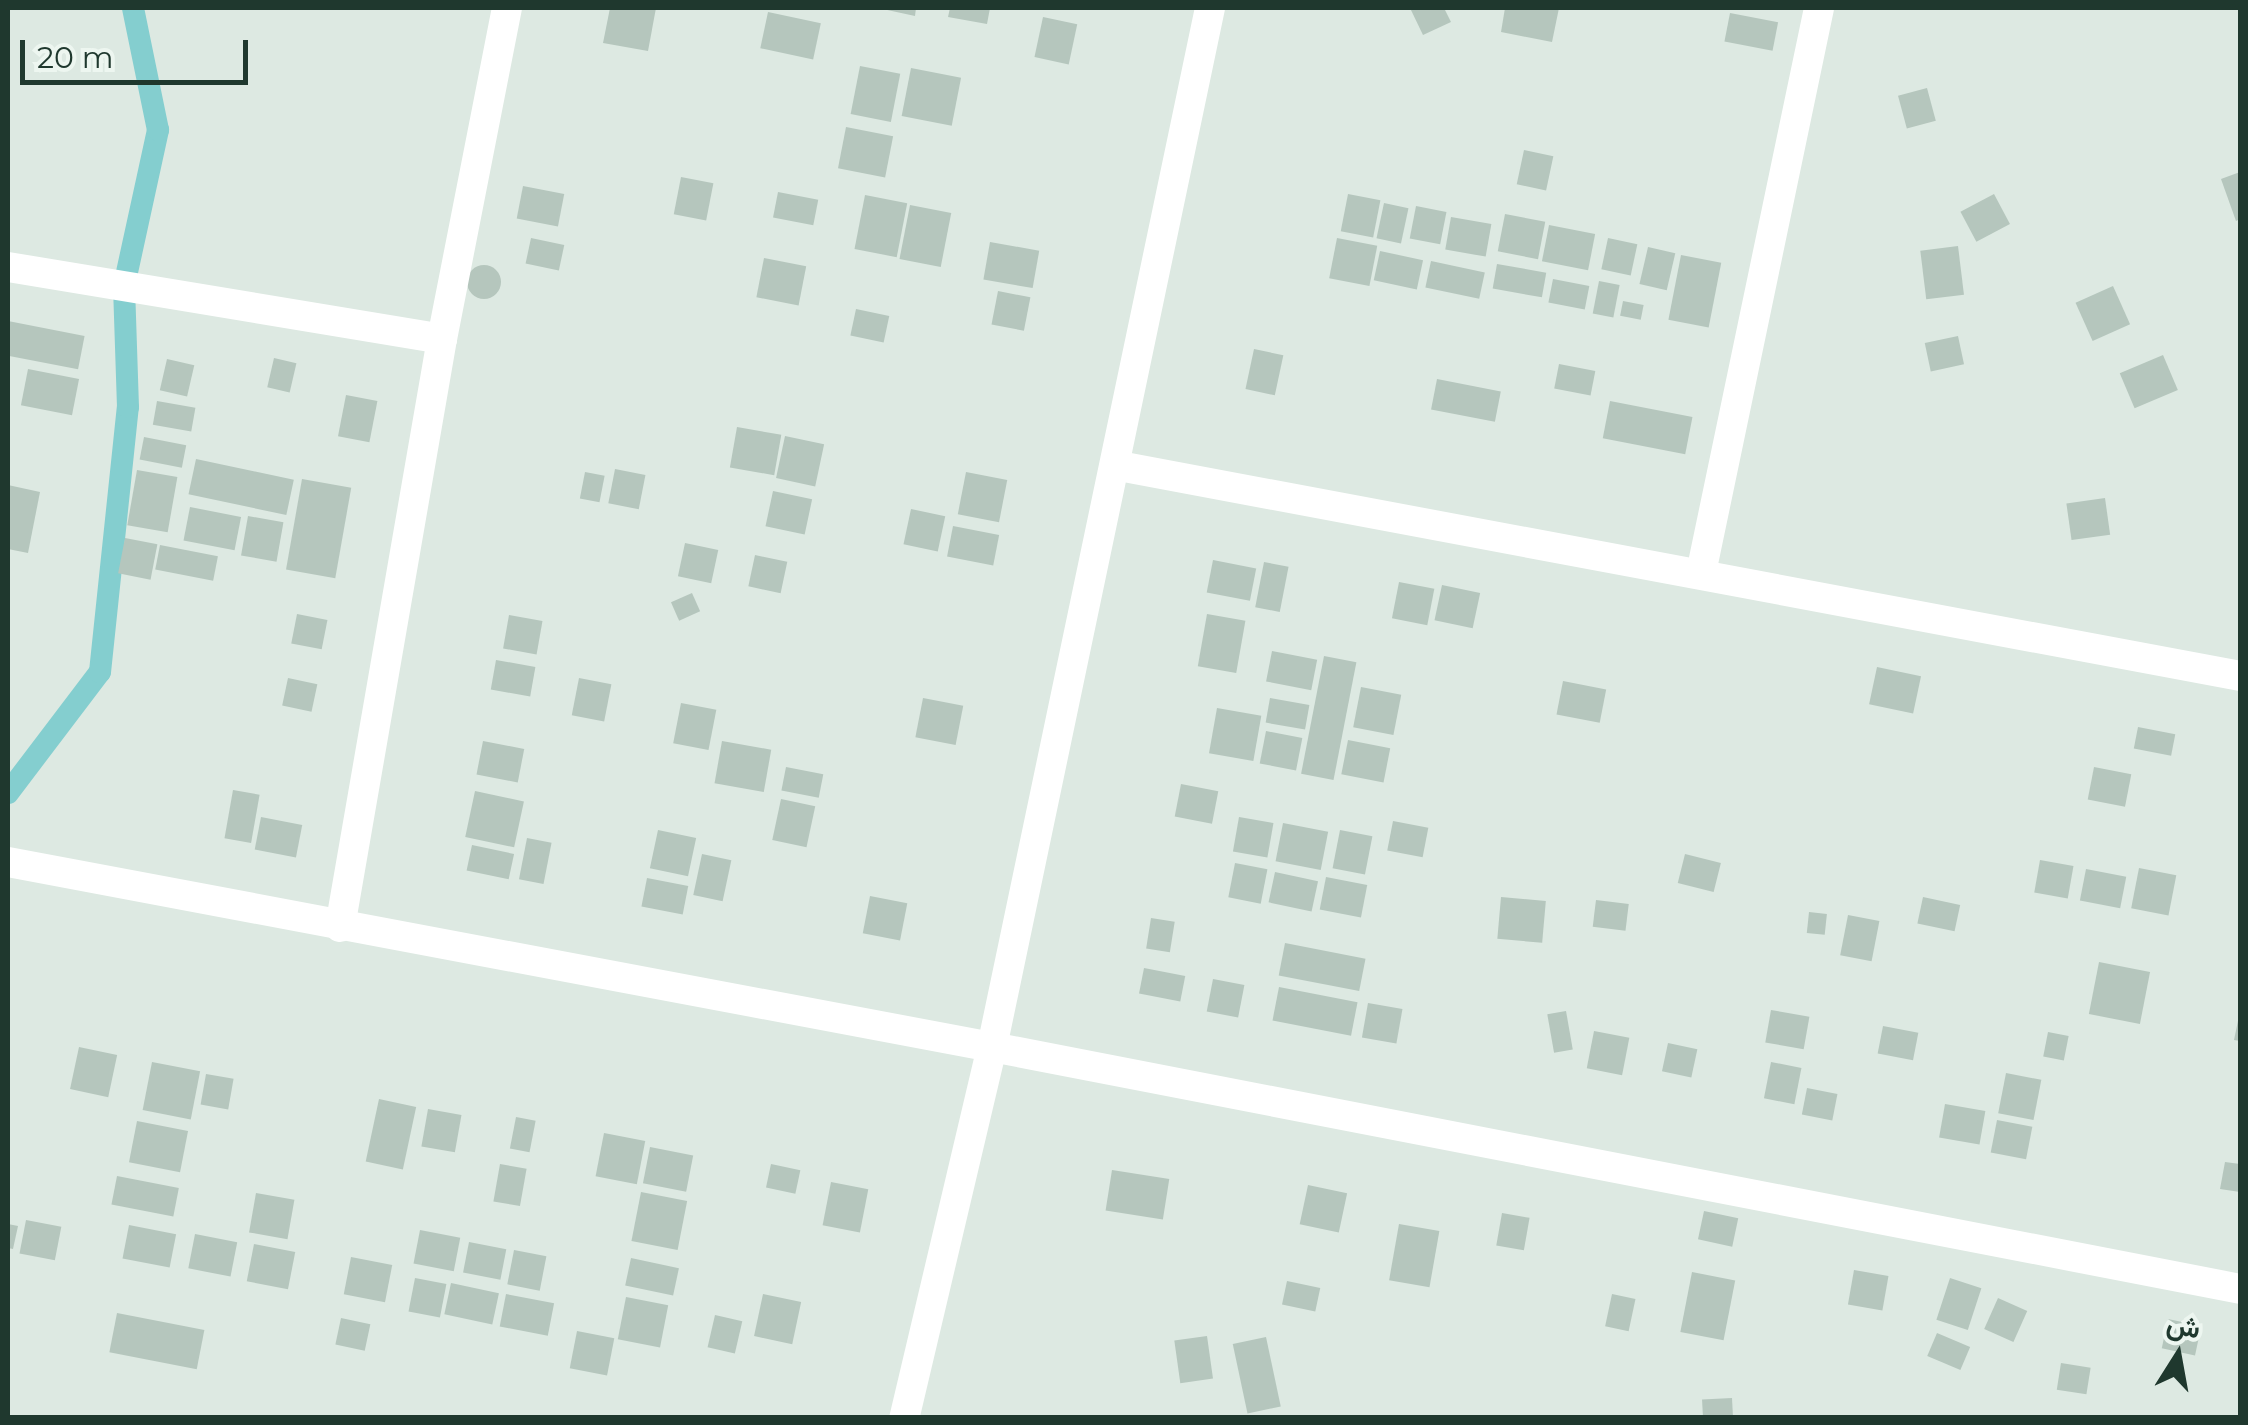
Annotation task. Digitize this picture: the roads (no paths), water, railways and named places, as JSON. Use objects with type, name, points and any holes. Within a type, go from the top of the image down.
[{"type":"street","points":[[340,927],[442,338],[507,8]]},
{"type":"street","points":[[904,1418],[992,1047],[1118,466],[1210,8]]},
{"type":"street","points":[[1701,573],[1818,8]]},
{"type":"street","points":[[8,267],[442,338]]},
{"type":"street","points":[[1118,466],[2240,676]]},
{"type":"street","points":[[8,862],[992,1047],[2240,1289]]},
{"type":"waterway","points":[[8,793],[100,672],[128,407],[124,286],[158,130],[133,8]]}]
